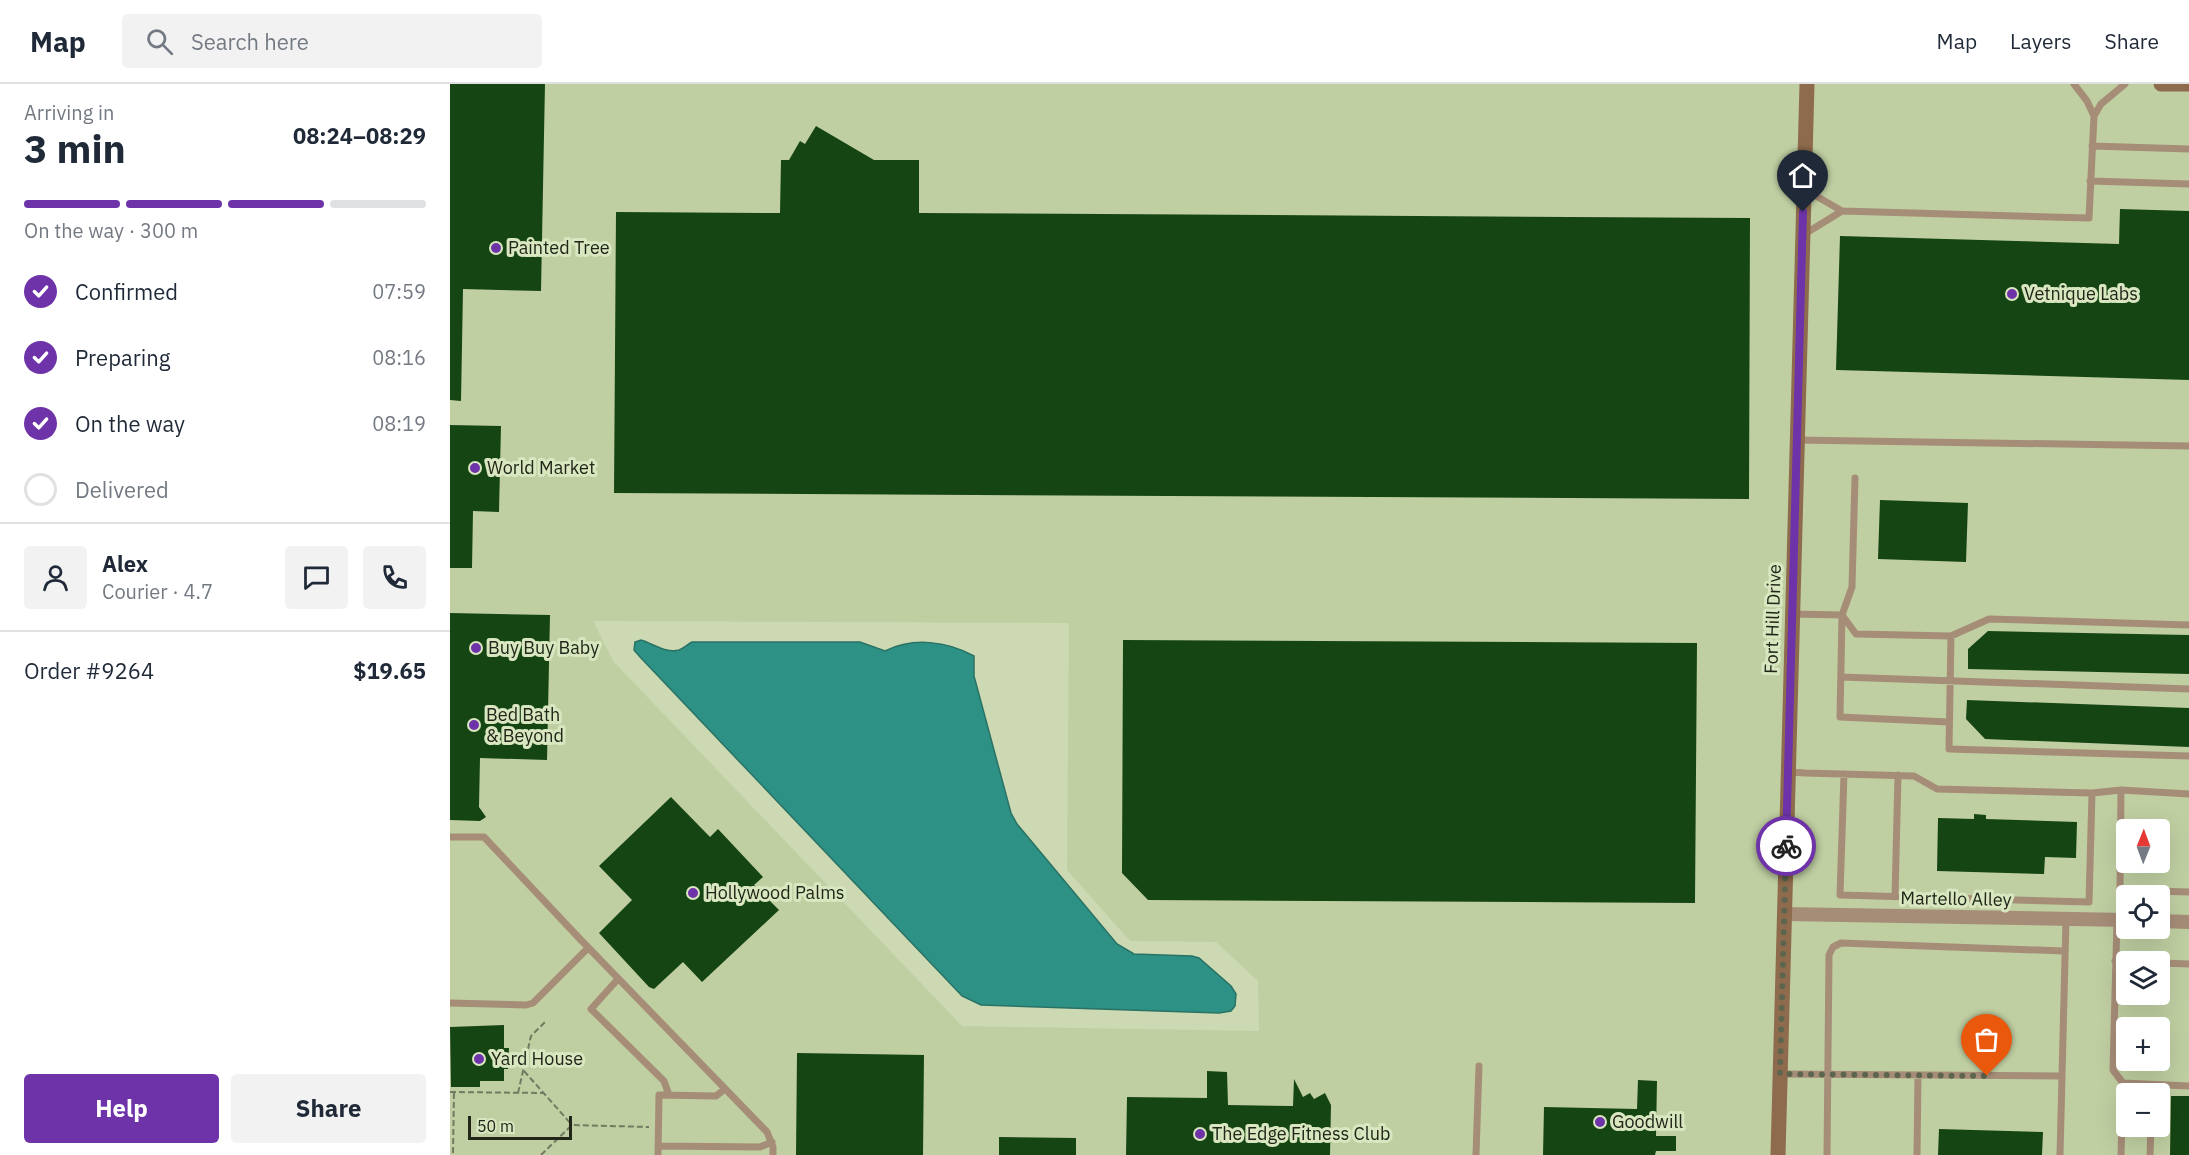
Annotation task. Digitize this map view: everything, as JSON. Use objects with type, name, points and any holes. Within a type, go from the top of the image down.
[{"type":"street","name":"Fort Hill Drive","points":[[1778,1155],[1807,84]]},
{"type":"street","points":[[2161,84],[2189,84]]},
{"type":"street","name":"Martello Alley","points":[[1784,914],[2116,920]]},
{"type":"street","points":[[2170,921],[2189,922]]},
{"type":"lane","points":[[2074,84],[2087,101],[2094,116]]},
{"type":"lane","points":[[1804,189],[1842,212],[2089,218],[2094,116],[2101,104],[2125,84]]},
{"type":"lane","points":[[2092,146],[2189,149]]},
{"type":"lane","points":[[2090,181],[2189,184]]},
{"type":"lane","points":[[1803,235],[1842,212]]},
{"type":"lane","points":[[1797,440],[2189,446]]},
{"type":"lane","points":[[1855,478],[1852,587],[1842,615],[1840,717],[1949,722]]},
{"type":"lane","points":[[1792,614],[1842,615]]},
{"type":"lane","points":[[1842,615],[1856,634],[1951,636],[1989,619],[2189,625]]},
{"type":"lane","points":[[1951,636],[1949,748],[2189,756]]},
{"type":"lane","points":[[1841,677],[2189,688]]},
{"type":"lane","points":[[1788,772],[1914,776],[1937,789],[2092,793],[2121,790],[2189,794]]},
{"type":"lane","points":[[1844,774],[1840,895],[2089,902],[2092,793]]},
{"type":"lane","points":[[1895,897],[1898,776]]},
{"type":"lane","points":[[2121,790],[2120,890],[2189,892]]},
{"type":"lane","points":[[450,837],[484,837],[767,1132],[772,1142],[773,1155]]},
{"type":"lane","points":[[2060,1155],[2066,919]]},
{"type":"lane","points":[[2119,939],[2115,961],[2113,1070],[2123,1083]]},
{"type":"lane","points":[[1827,1155],[1829,955],[1833,947],[1841,943],[2064,951]]},
{"type":"lane","points":[[450,1003],[526,1005],[533,1003],[588,948]]},
{"type":"lane","points":[[2170,963],[2189,964]]},
{"type":"lane","points":[[618,979],[591,1009],[664,1081],[669,1095]]},
{"type":"lane","points":[[1476,1155],[1479,1066]]},
{"type":"lane","points":[[1780,1074],[2062,1077]]},
{"type":"lane","points":[[1917,1155],[1918,1075]]},
{"type":"lane","points":[[2170,1085],[2189,1086]]},
{"type":"lane","points":[[658,1155],[659,1095],[716,1096],[725,1089]]},
{"type":"lane","points":[[2121,1155],[2122,1137]]},
{"type":"lane","points":[[2150,1155],[2151,1137]]},
{"type":"lane","points":[[658,1146],[737,1151],[760,1147],[772,1142]]},
{"type":"path","points":[[518,1093],[531,1036],[545,1022]]},
{"type":"path","points":[[524,1071],[572,1125]]},
{"type":"path","points":[[453,1153],[452,1092],[543,1093]]},
{"type":"path","points":[[541,1155],[572,1125],[651,1127]]},
{"type":"shaded area","points":[[450,84],[2189,84],[2189,1155],[450,1155]],"holes":[[[593,621],[1069,623],[1067,870],[1130,941],[1216,942],[1258,981],[1259,1031],[962,1026],[613,661]]]},
{"type":"water","points":[[641,640],[674,651],[692,642],[860,642],[885,651],[918,642],[953,647],[974,656],[974,676],[1011,813],[1017,824],[1117,944],[1134,954],[1199,958],[1231,986],[1236,994],[1235,1006],[1231,1011],[1219,1013],[981,1005],[962,996],[641,658],[634,650],[635,642]]},
{"type":"building","points":[[450,84],[545,84],[541,291],[463,289],[461,401],[450,400]]},
{"type":"building","points":[[816,126],[874,160],[919,160],[919,213],[1750,218],[1749,499],[614,493],[616,212],[780,213],[781,160],[789,160],[800,141],[805,144]]},
{"type":"building","points":[[2120,209],[2189,211],[2189,380],[1836,370],[1840,236],[2119,244]]},
{"type":"building","name":"World Market","points":[[450,425],[501,426],[499,512],[473,511],[472,568],[450,568]]},
{"type":"building","points":[[1880,500],[1968,503],[1966,562],[1878,559]]},
{"type":"building","points":[[450,613],[550,615],[547,760],[480,758],[479,807],[486,817],[480,821],[450,820]]},
{"type":"building","points":[[1988,631],[2189,635],[2189,674],[1968,669],[1968,649]]},
{"type":"building","points":[[1123,640],[1697,643],[1695,903],[1148,900],[1122,873]]},
{"type":"building","points":[[1967,700],[2189,708],[2189,747],[1985,739],[1966,719]]},
{"type":"building","name":"Hollywood Palms","points":[[671,797],[710,837],[718,829],[763,877],[754,885],[779,910],[702,982],[683,962],[654,989],[649,987],[599,933],[632,900],[599,866]]},
{"type":"building","points":[[1974,814],[1986,815],[1986,819],[2077,822],[2076,858],[2045,857],[2044,874],[1937,871],[1938,818],[1974,819]]},
{"type":"building","name":"Yard House","points":[[504,1025],[504,1048],[509,1048],[508,1069],[504,1069],[504,1081],[480,1081],[480,1087],[451,1087],[450,1027]]},
{"type":"building","points":[[797,1053],[924,1055],[923,1155],[796,1155]]},
{"type":"building","points":[[1207,1071],[1227,1072],[1228,1105],[1293,1106],[1294,1079],[1303,1097],[1310,1093],[1314,1099],[1325,1093],[1331,1105],[1330,1155],[1126,1155],[1127,1097],[1207,1098]]},
{"type":"building","name":"Goodwill","points":[[1638,1080],[1657,1081],[1656,1136],[1676,1136],[1676,1151],[1656,1151],[1655,1155],[1543,1155],[1544,1107],[1637,1109]]},
{"type":"building","points":[[2171,1096],[2189,1096],[2189,1155],[2170,1155]]},
{"type":"building","points":[[1939,1129],[2043,1132],[2042,1155],[1938,1155]]},
{"type":"building","points":[[999,1137],[1076,1138],[1076,1155],[999,1155]]},
{"type":"way so far","points":[[1786,846],[1780,1074],[1987,1076]]},
{"type":"place","name":"Painted Tree","points":[[496,248]]},
{"type":"place","name":"Vetnique Labs","points":[[2012,294]]},
{"type":"place","name":"World Market","points":[[475,468]]},
{"type":"place","name":"Buy Buy Baby","points":[[476,648]]},
{"type":"place","name":"Bed Bath & Beyond","points":[[474,725]]},
{"type":"place","name":"Hollywood Palms","points":[[693,893]]},
{"type":"place","name":"Yard House","points":[[479,1059]]},
{"type":"place","name":"Goodwill","points":[[1600,1122]]},
{"type":"place","name":"The Edge Fitness Club","points":[[1200,1134]]},
{"type":"route","points":[[1786,846],[1803,212]]}]
